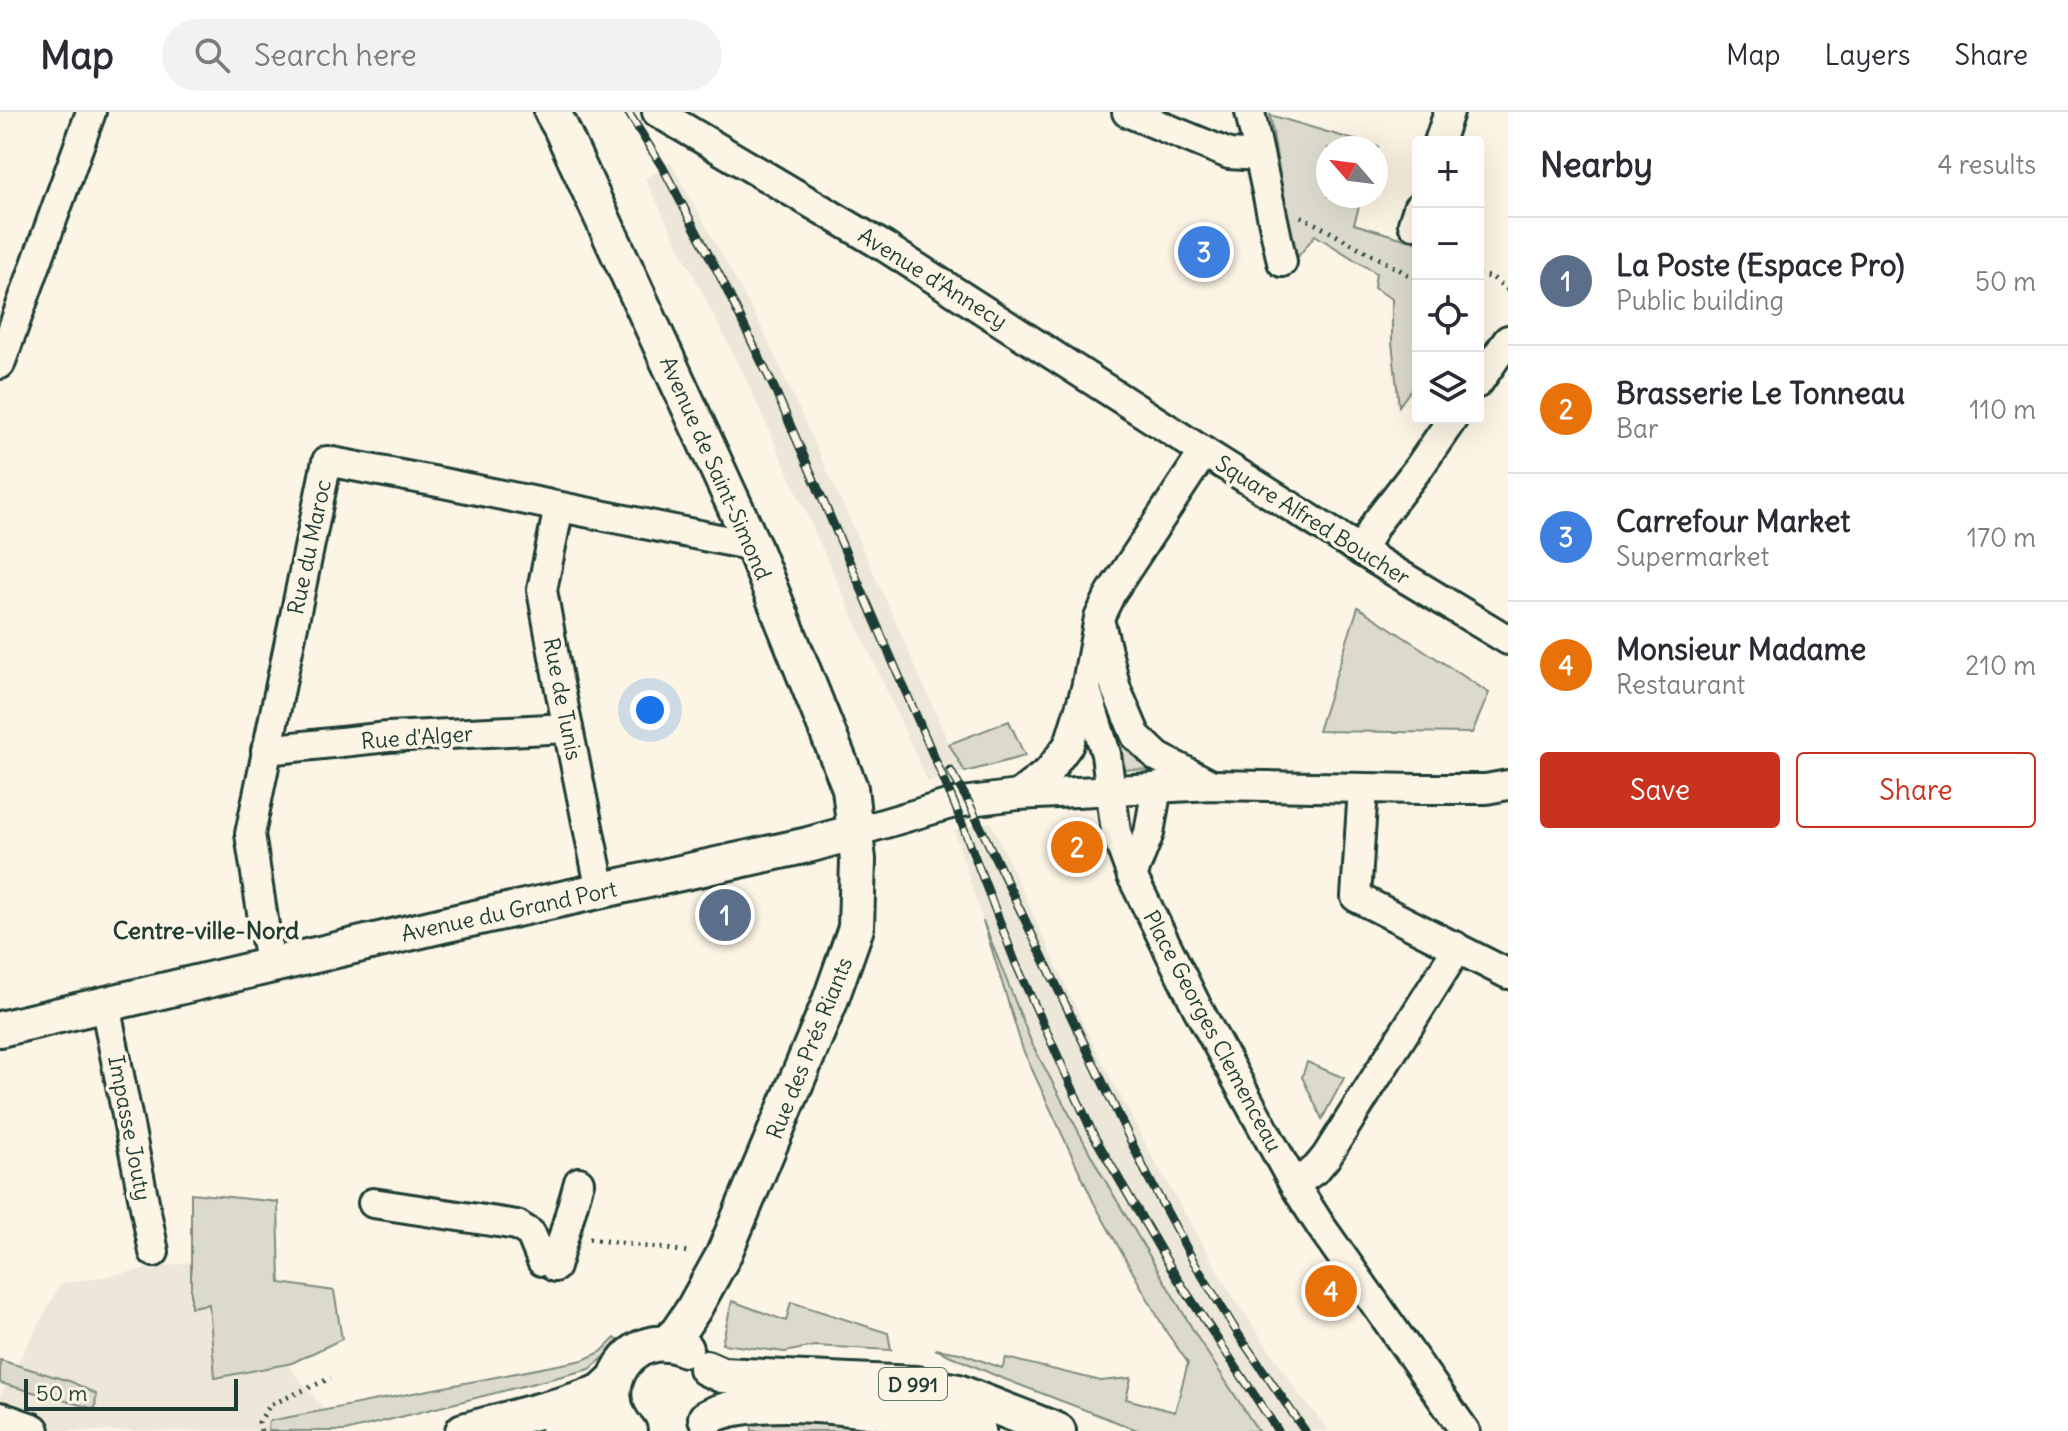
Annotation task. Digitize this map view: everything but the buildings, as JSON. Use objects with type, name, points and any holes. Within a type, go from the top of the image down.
[{"type":"main road","name":"Avenue de Saint-Simond","points":[[557,117],[753,546],[850,788],[855,832]]},
{"type":"main road","name":"Avenue du Grand Port","points":[[0,1029],[855,832]]},
{"type":"main road","name":"Rue des Prés Riants","points":[[666,1344],[693,1310],[723,1256],[829,1004],[856,928],[858,860],[855,832]]},
{"type":"main road","name":"Rue des Prés Riants","points":[[701,1425],[712,1402],[712,1384],[703,1364],[702,1346],[723,1256]]},
{"type":"main road","points":[[628,1430],[617,1414],[612,1397],[622,1364],[634,1352],[649,1345],[679,1346],[703,1364]]},
{"type":"main road","name":"D 991","points":[[703,1364],[722,1375],[895,1383],[936,1388],[984,1401],[1058,1431]]},
{"type":"main road","points":[[463,1431],[601,1392],[615,1379]]},
{"type":"main road","name":"D 991","points":[[701,1425],[719,1410],[759,1405],[801,1405],[913,1416],[978,1431]]},
{"type":"main road","points":[[0,1420],[32,1431]]},
{"type":"main road","points":[[558,1431],[570,1426],[610,1423],[628,1430]]},
{"type":"street","points":[[0,364],[91,112]]},
{"type":"street","name":"Avenue d'Annecy","points":[[657,112],[885,247],[1204,452]]},
{"type":"street","points":[[1127,112],[1229,154],[1259,156]]},
{"type":"street","points":[[1250,112],[1282,262]]},
{"type":"street","points":[[1441,136],[1449,112]]},
{"type":"street","points":[[1484,374],[1508,340]]},
{"type":"street","points":[[1361,551],[1376,523],[1449,424]]},
{"type":"street","name":"Square Alfred Boucher","points":[[1018,795],[1049,771],[1069,744],[1086,689],[1099,618],[1111,593],[1204,452],[1508,640]]},
{"type":"street","name":"Rue du Maroc","points":[[270,965],[250,834],[327,461],[753,546]]},
{"type":"street","name":"Rue de Tunis","points":[[559,507],[542,590],[601,891]]},
{"type":"street","points":[[1099,618],[1116,689],[1136,736],[1158,757],[1212,785]]},
{"type":"street","name":"Square Alfred Boucher","points":[[1086,689],[1106,754],[1110,790]]},
{"type":"street","name":"Rue d'Alger","points":[[266,750],[388,737],[568,728]]},
{"type":"street","points":[[1018,795],[1212,785],[1486,789],[1508,785]]},
{"type":"street","points":[[1132,876],[1148,788]]},
{"type":"street","points":[[1363,788],[1356,897],[1508,974]]},
{"type":"street","name":"Place Georges Clemenceau","points":[[1110,790],[1116,832],[1132,876],[1197,1007],[1295,1184],[1330,1241],[1465,1431]]},
{"type":"street","name":"Avenue du Grand Port","points":[[855,832],[954,803],[1018,795]]},
{"type":"street","points":[[1295,1184],[1316,1169],[1326,1157],[1450,960],[1455,946]]},
{"type":"street","name":"Impasse Jouty","points":[[105,1004],[154,1252]]},
{"type":"street","points":[[373,1203],[517,1225],[531,1234],[548,1264],[563,1236],[579,1182]]},
{"type":"path","points":[[1269,199],[1412,277]]},
{"type":"path","points":[[1484,276],[1493,278],[1508,290]]},
{"type":"path","points":[[563,1236],[723,1256]]},
{"type":"path","points":[[261,1431],[259,1422],[270,1405],[331,1378]]},
{"type":"shaded area","points":[[1270,115],[1341,136],[1316,136],[1316,208],[1359,208],[1354,224],[1412,241],[1412,388],[1399,406],[1392,342],[1392,299],[1374,288],[1376,273],[1315,235],[1294,262]]},
{"type":"shaded area","points":[[671,163],[762,328],[949,744],[965,772],[928,782],[743,373],[645,179]]},
{"type":"shaded area","points":[[1358,607],[1489,693],[1472,733],[1318,731]]},
{"type":"shaded area","points":[[1009,721],[1025,756],[965,772],[949,744]]},
{"type":"shaded area","points":[[1127,745],[1159,770],[1120,769],[1113,752]]},
{"type":"shaded area","points":[[991,822],[1086,1030],[1155,1162],[1227,1287],[1301,1397],[1329,1431],[1258,1431],[1199,1340],[1099,1170],[1031,1044],[983,921],[954,831]]},
{"type":"shaded area","points":[[983,921],[1032,1044],[1099,1170],[1199,1340],[1258,1431],[1140,1431],[935,1349],[960,1353],[1002,1368],[1006,1358],[1101,1381],[1131,1378],[1126,1399],[1175,1412],[1188,1363],[1167,1333],[1094,1203],[1023,1050]]},
{"type":"shaded area","points":[[1307,1062],[1344,1078],[1322,1119],[1302,1077]]},
{"type":"shaded area","points":[[191,1193],[278,1202],[280,1283],[334,1291],[342,1339],[292,1363],[215,1378],[209,1304],[191,1307]]},
{"type":"shaded area","points":[[201,1260],[342,1431],[0,1431],[0,1397],[60,1284]]},
{"type":"shaded area","points":[[732,1301],[786,1321],[791,1302],[888,1333],[891,1350],[814,1346],[785,1352],[722,1344]]},
{"type":"shaded area","points":[[615,1338],[621,1343],[590,1369],[345,1431],[268,1431],[269,1421],[583,1360],[601,1352]]},
{"type":"shaded area","points":[[0,1360],[72,1382],[96,1394],[95,1409],[0,1383]]},
{"type":"shaded area","points":[[751,1419],[819,1419],[914,1431],[752,1431]]},
{"type":"railway","points":[[628,112],[663,168],[776,392],[954,803],[1016,964],[1094,1136],[1175,1275],[1278,1431]]},
{"type":"railway","points":[[950,770],[968,801],[1149,1179],[1195,1264],[1240,1337],[1305,1431]]},
{"type":"place","name":"Carrefour Market","points":[[1204,252]]},
{"type":"place","name":"Brasserie Le Tonneau","points":[[1077,847]]},
{"type":"place","name":"La Poste (Espace Pro)","points":[[725,915]]},
{"type":"place","name":"Monsieur Madame","points":[[1331,1291]]},
{"type":"district","name":"Centre-ville-Nord","points":[[206,930]]}]
